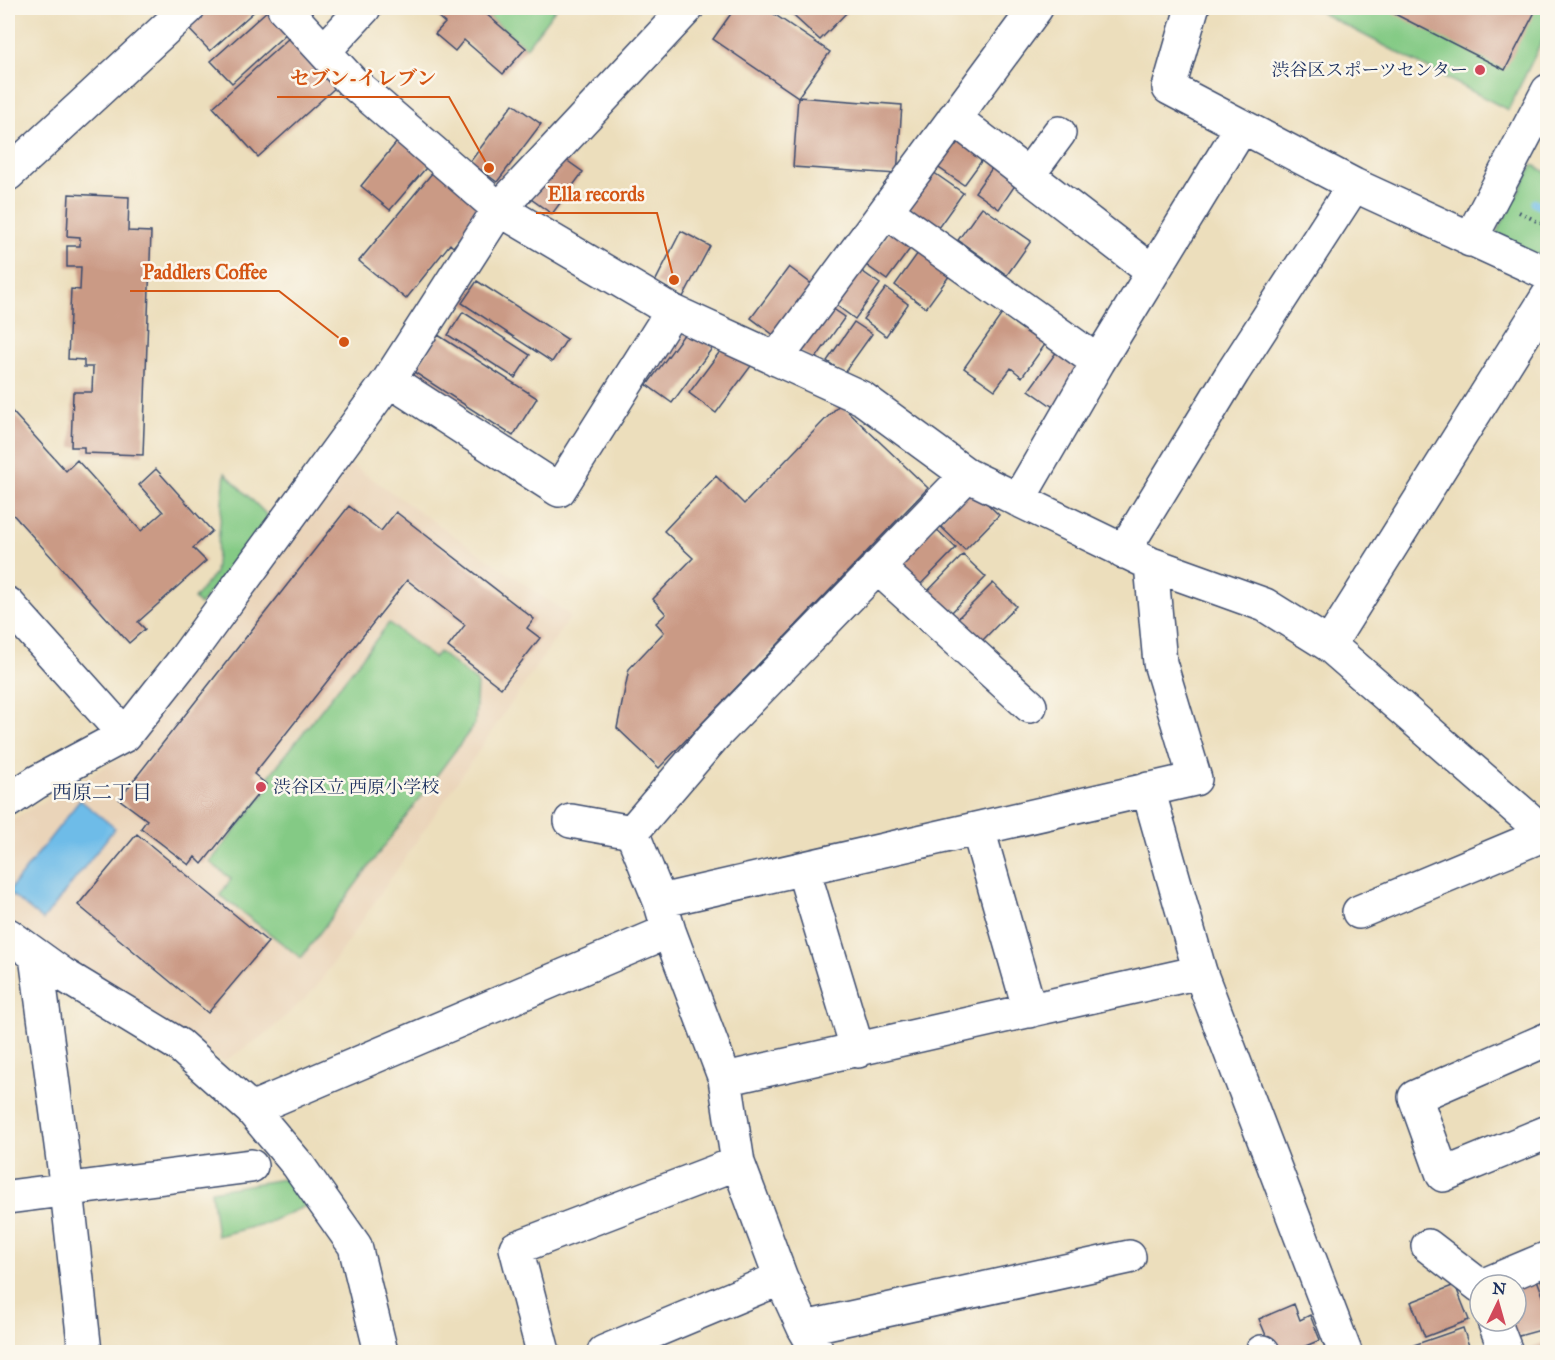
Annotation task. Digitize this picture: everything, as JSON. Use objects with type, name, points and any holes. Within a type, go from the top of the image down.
[{"type":"street","points":[[8,174],[188,8]]},
{"type":"street","points":[[284,8],[351,81],[500,209],[672,311],[862,398],[967,475],[1137,558],[1265,605],[1329,645],[1546,835],[1359,912]]},
{"type":"street","points":[[324,51],[364,8]]},
{"type":"street","points":[[8,801],[37,782],[125,735],[185,659],[389,380],[500,209],[687,8]]},
{"type":"street","points":[[776,359],[1036,8]]},
{"type":"street","points":[[1192,8],[1168,88],[1354,185],[1548,274]]},
{"type":"street","points":[[1470,240],[1548,91]]},
{"type":"street","points":[[954,118],[1153,272]]},
{"type":"street","points":[[1018,500],[1098,362],[1241,128]]},
{"type":"street","points":[[1028,175],[1059,133]]},
{"type":"street","points":[[251,1109],[664,916],[803,869],[1195,779],[1160,663],[1137,558],[1233,372],[1354,185]]},
{"type":"street","points":[[886,211],[1098,362]]},
{"type":"street","points":[[1329,645],[1548,296]]},
{"type":"street","points":[[389,380],[559,490],[672,311]]},
{"type":"street","points":[[632,832],[714,736],[967,475]]},
{"type":"street","points":[[877,567],[1030,706]]},
{"type":"street","points":[[8,604],[125,735]]},
{"type":"street","points":[[1148,789],[1200,972],[1345,1353]]},
{"type":"street","points":[[571,821],[632,832]]},
{"type":"street","points":[[978,828],[1030,1011]]},
{"type":"street","points":[[632,832],[725,1080],[738,1163],[781,1278],[811,1340],[1129,1257]]},
{"type":"street","points":[[803,869],[858,1051]]},
{"type":"street","points":[[19,948],[179,1045],[251,1109],[298,1165],[355,1246],[381,1353]]},
{"type":"street","points":[[19,948],[67,1190],[85,1353]]},
{"type":"street","points":[[725,1080],[1200,972]]},
{"type":"street","points":[[1548,1039],[1415,1097],[1443,1174],[1548,1132]]},
{"type":"street","points":[[543,1353],[516,1248],[738,1163]]},
{"type":"street","points":[[8,1197],[251,1166]]},
{"type":"street","points":[[1428,1246],[1468,1275]]},
{"type":"street","points":[[1511,1273],[1548,1258]]},
{"type":"street","points":[[604,1353],[781,1278]]},
{"type":"street","points":[[1498,1333],[1506,1353]]},
{"type":"shaded area","name":"渋谷区立 西原小学校","points":[[349,463],[571,616],[315,989],[269,1032],[223,1062],[124,1000],[8,918],[8,822],[129,753]]},
{"type":"green space","points":[[479,8],[556,8],[526,48]]},
{"type":"green space","name":"渋谷区スポーツセンター","points":[[1312,8],[1547,8],[1547,31],[1508,110]]},
{"type":"green space","points":[[1533,165],[1547,173],[1547,261],[1495,236]]},
{"type":"green space","points":[[225,473],[270,518],[200,605],[194,599],[215,573]]},
{"type":"green space","points":[[389,623],[434,658],[439,652],[477,682],[475,724],[301,958],[220,895],[231,879],[210,862],[271,785],[266,780]]},
{"type":"green space","points":[[295,1177],[317,1201],[267,1223],[217,1236],[211,1191]]},
{"type":"water","points":[[80,800],[115,828],[43,920],[8,892]]},
{"type":"building","points":[[202,8],[258,8],[210,51],[184,24]]},
{"type":"building","points":[[428,8],[479,8],[526,48],[503,74],[464,40],[455,51],[435,34],[445,23]]},
{"type":"building","points":[[735,8],[765,8],[830,52],[798,97],[713,39]]},
{"type":"building","points":[[785,8],[851,8],[820,40]]},
{"type":"building","points":[[1383,8],[1537,8],[1505,70]]},
{"type":"building","points":[[268,10],[288,32],[232,83],[211,61]]},
{"type":"building","points":[[290,37],[336,87],[258,157],[213,107]]},
{"type":"building","points":[[798,97],[902,105],[897,174],[793,167]]},
{"type":"building","points":[[513,104],[541,124],[497,182],[470,162]]},
{"type":"building","points":[[960,132],[988,152],[964,185],[936,166]]},
{"type":"building","points":[[401,137],[431,162],[390,210],[361,186]]},
{"type":"building","points":[[562,157],[583,172],[552,214],[531,199]]},
{"type":"building","points":[[997,161],[1020,178],[999,209],[975,192]]},
{"type":"building","points":[[438,166],[486,207],[453,247],[450,244],[406,299],[359,261]]},
{"type":"building","points":[[930,170],[963,193],[938,228],[905,205]]},
{"type":"building","points":[[69,194],[129,197],[128,231],[151,232],[143,455],[84,453],[84,447],[71,447],[73,392],[92,392],[93,367],[84,367],[84,360],[68,359],[71,289],[80,290],[81,267],[67,267],[67,246],[80,246],[80,237],[67,236]]},
{"type":"building","points":[[982,207],[1031,241],[1007,275],[958,240]]},
{"type":"building","points":[[893,227],[915,242],[887,280],[866,265]]},
{"type":"building","points":[[681,231],[710,246],[683,297],[655,282]]},
{"type":"building","points":[[923,246],[955,268],[926,308],[895,285]]},
{"type":"building","points":[[853,265],[880,284],[855,319],[828,299]]},
{"type":"building","points":[[789,267],[813,285],[775,336],[751,318]]},
{"type":"building","points":[[477,281],[567,339],[552,362],[462,303]]},
{"type":"building","points":[[886,288],[908,304],[886,336],[863,319]]},
{"type":"building","points":[[826,304],[845,317],[814,361],[795,347]]},
{"type":"building","points":[[463,312],[530,355],[515,378],[448,335]]},
{"type":"building","points":[[1002,314],[1027,332],[1031,326],[1049,339],[1022,377],[1011,368],[995,390],[964,368]]},
{"type":"building","points":[[854,322],[872,334],[844,373],[827,361]]},
{"type":"building","points":[[688,329],[713,347],[672,403],[647,385]]},
{"type":"building","points":[[438,335],[537,398],[513,436],[414,372]]},
{"type":"building","points":[[724,346],[751,366],[716,413],[689,393]]},
{"type":"building","points":[[1060,347],[1087,366],[1056,409],[1029,390]]},
{"type":"building","points":[[840,404],[928,488],[659,768],[617,728],[629,669],[664,632],[656,623],[666,614],[653,599],[693,558],[664,531],[716,476],[744,504]]},
{"type":"building","points":[[8,407],[66,471],[77,460],[141,531],[163,512],[139,485],[156,469],[212,531],[193,548],[206,561],[138,622],[145,629],[129,643],[8,509]]},
{"type":"building","points":[[971,488],[999,515],[965,550],[937,523]]},
{"type":"building","points":[[349,506],[381,531],[396,512],[534,619],[527,628],[540,638],[501,688],[448,647],[465,625],[407,580],[254,774],[266,784],[202,864],[195,857],[189,865],[141,828],[147,820],[119,799]]},
{"type":"building","points":[[934,527],[956,548],[920,585],[898,564]]},
{"type":"building","points":[[963,555],[986,577],[950,614],[927,592]]},
{"type":"building","points":[[993,583],[1016,606],[982,641],[958,618]]},
{"type":"building","points":[[137,834],[268,942],[208,1013],[78,905]]},
{"type":"building","points":[[1548,1271],[1548,1295],[1538,1274]]},
{"type":"building","points":[[1536,1277],[1548,1309],[1548,1328],[1508,1339],[1506,1333],[1528,1333],[1528,1280]]},
{"type":"building","points":[[1455,1285],[1468,1320],[1425,1337],[1411,1302]]},
{"type":"building","points":[[1294,1304],[1300,1320],[1310,1315],[1320,1340],[1301,1348],[1303,1352],[1273,1352],[1259,1319]]},
{"type":"building","points":[[1463,1328],[1471,1352],[1416,1352],[1414,1345]]},
{"type":"building","points":[[1548,1341],[1548,1352],[1520,1352]]},
{"type":"waterway","points":[[1535,203],[1548,209]]},
{"type":"place","name":"渋谷区スポーツセンター","points":[[1480,70]]},
{"type":"place","name":"セブン-イレブン","points":[[489,168]]},
{"type":"place","name":"Ella records","points":[[674,280]]},
{"type":"place","name":"Paddlers Coffee","points":[[344,342]]},
{"type":"place","name":"渋谷区立 西原小学校","points":[[261,787]]},
{"type":"district","name":"西原二丁目","points":[[102,792]]}]
